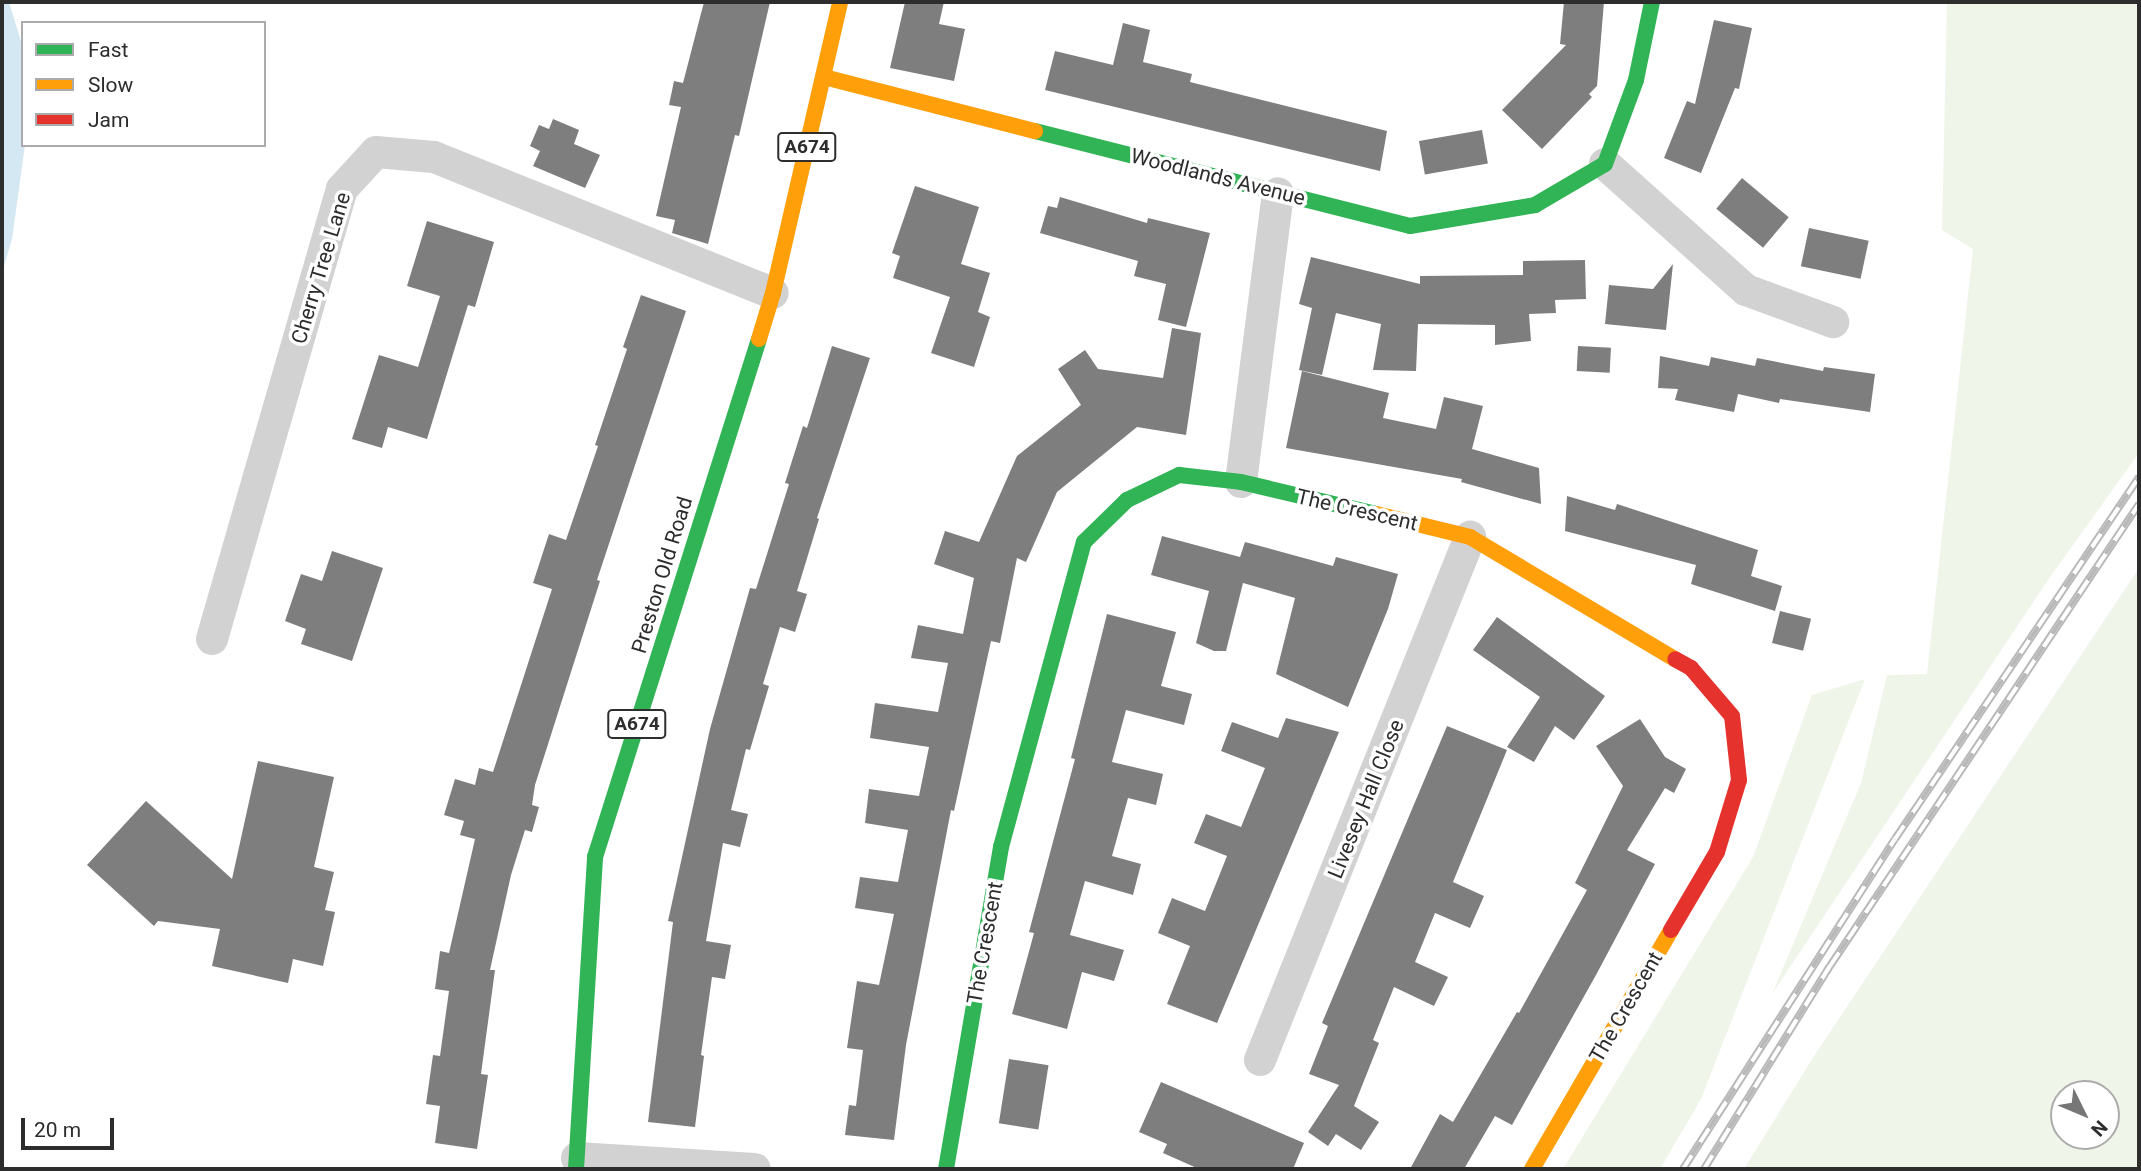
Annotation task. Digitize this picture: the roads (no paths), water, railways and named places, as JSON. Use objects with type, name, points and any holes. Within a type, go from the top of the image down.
[{"type":"street","name":"Preston Old Road","points":[[577,1163],[595,858],[773,293],[840,2]]},
{"type":"street","points":[[1652,2],[1636,80],[1605,164],[1745,290],[1833,322]]},
{"type":"street","name":"Woodlands Avenue","points":[[824,77],[1410,226],[1535,205],[1605,164]]},
{"type":"street","name":"Cherry Tree Lane","points":[[212,639],[342,189],[376,152],[434,157],[773,293]]},
{"type":"street","points":[[1241,482],[1278,193]]},
{"type":"street","name":"The Crescent","points":[[946,1169],[1001,847],[1084,542],[1126,500],[1180,475],[1241,482],[1470,537],[1690,668],[1732,716],[1739,780],[1717,852],[1532,1169]]},
{"type":"street","name":"Livesey Hall Close","points":[[1260,1060],[1470,537]]},
{"type":"street","points":[[577,1163],[755,1169]]},
{"type":"water","points":[[2,2],[9,2],[21,41],[21,147],[25,147],[12,239],[2,273]]},
{"type":"railway","points":[[1683,1169],[1895,839],[2139,477]]},
{"type":"railway","points":[[1704,1169],[1830,966],[2139,504]]}]
